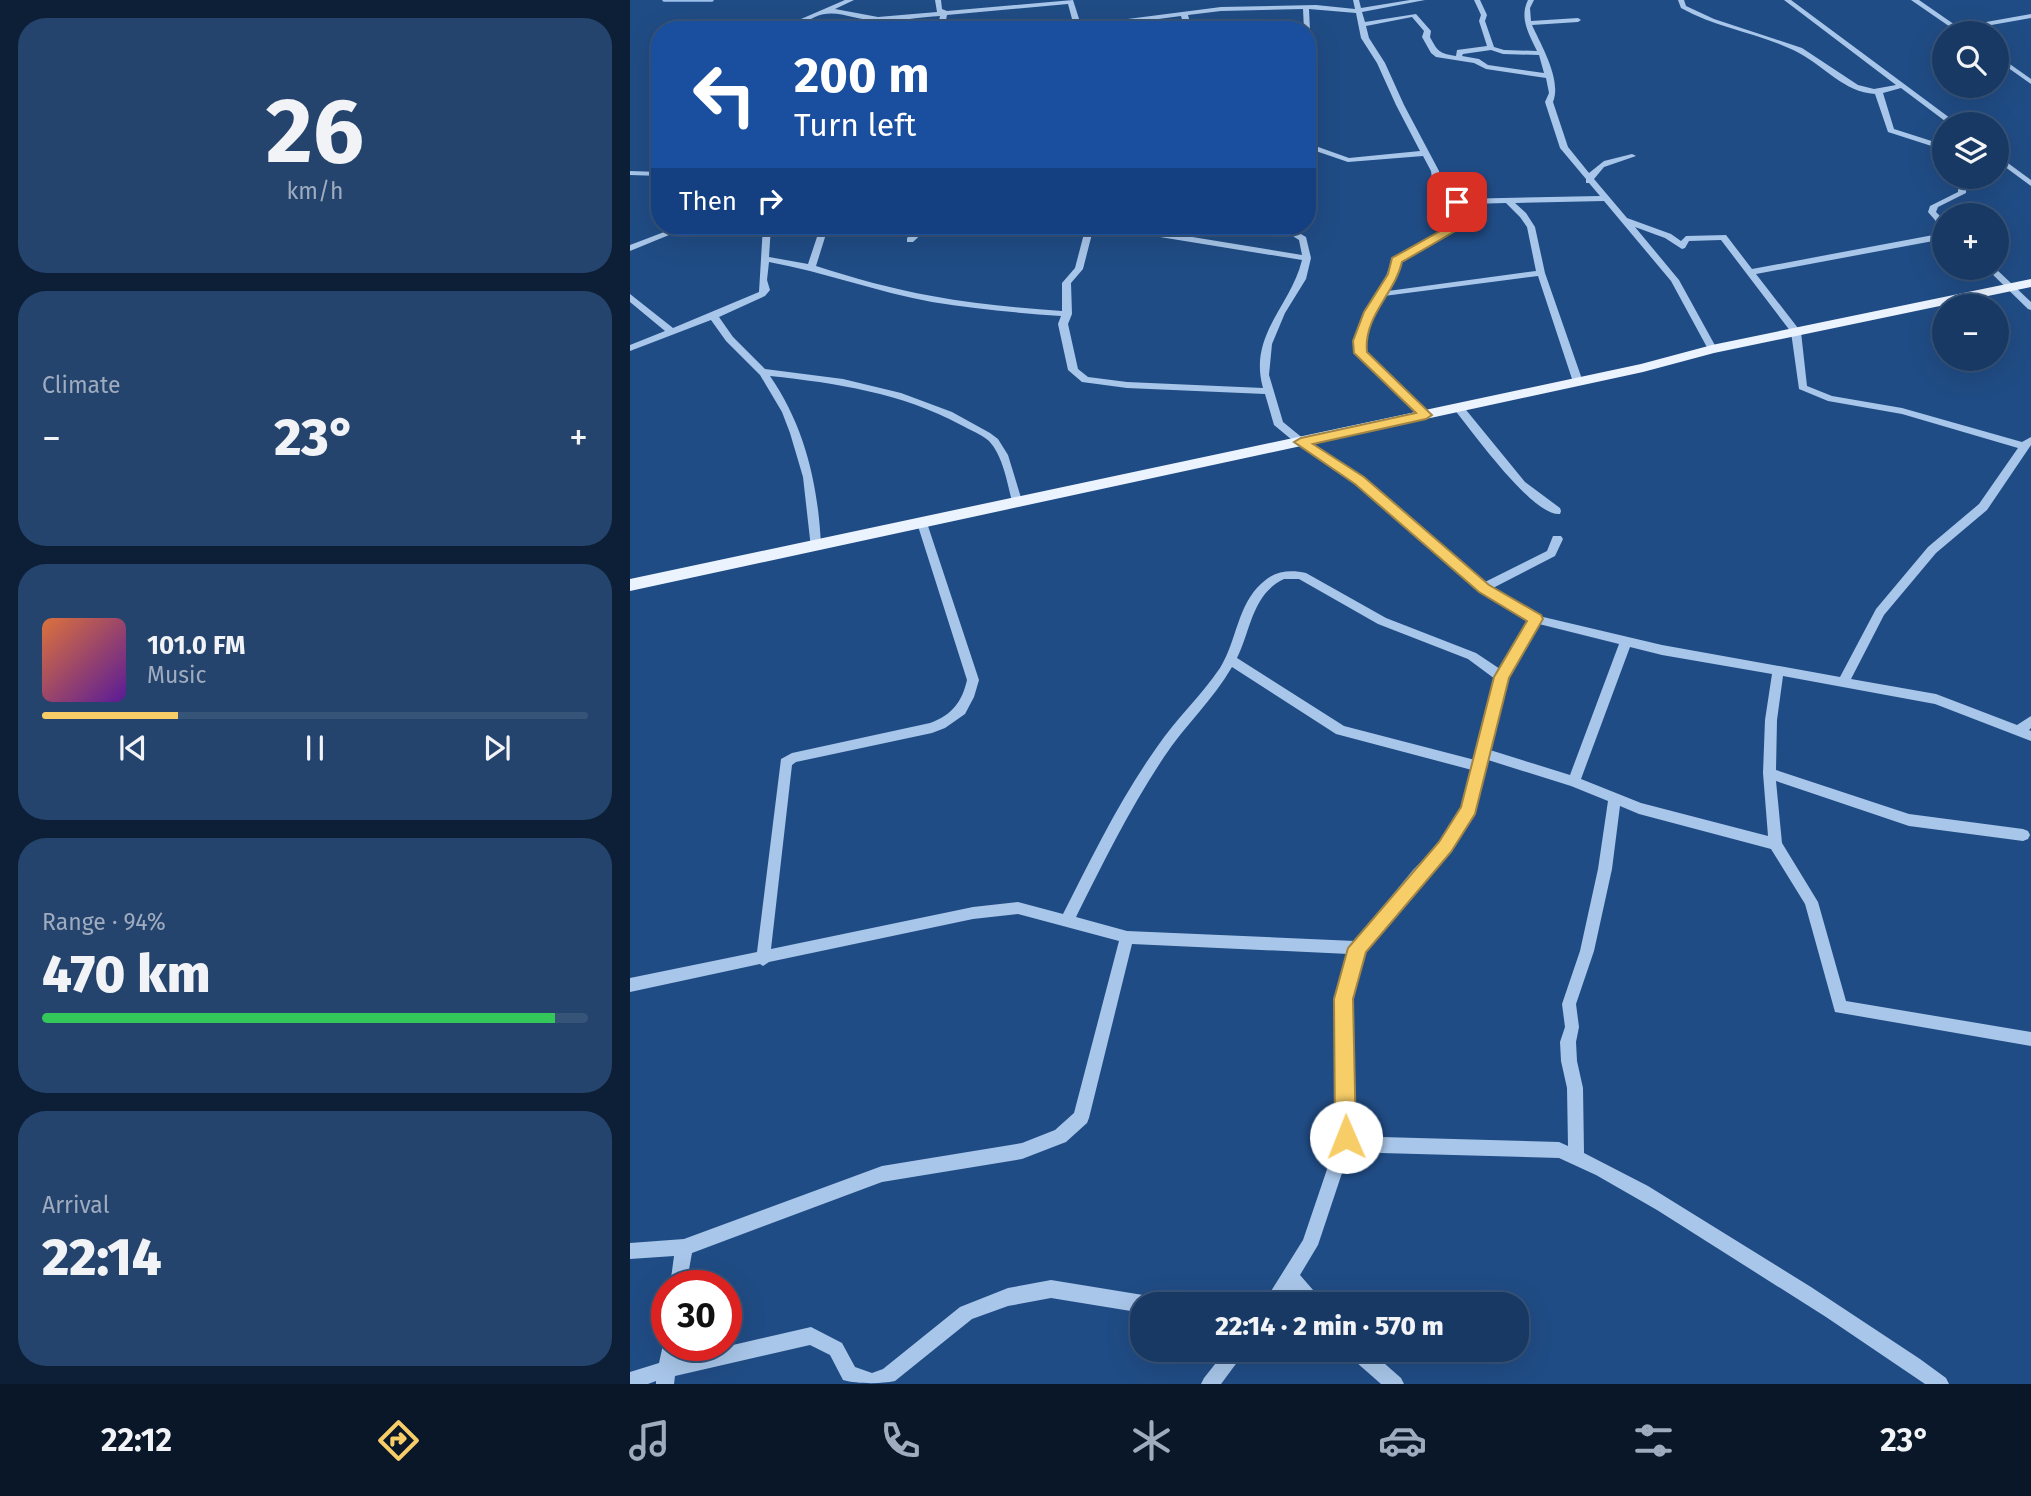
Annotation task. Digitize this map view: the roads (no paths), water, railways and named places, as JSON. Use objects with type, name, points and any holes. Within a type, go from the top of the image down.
[{"type":"main road","points":[[630,584],[1578,382],[1712,349],[2031,283]]},
{"type":"street","points":[[802,21],[851,0]]},
{"type":"street","points":[[938,0],[939,10],[944,12]]},
{"type":"street","points":[[1220,0],[1221,9]]},
{"type":"street","points":[[1356,0],[1365,38],[1381,63],[1400,105],[1436,171],[1437,191],[1445,199],[1510,203],[1608,198]]},
{"type":"street","points":[[1128,21],[1221,9],[1306,7],[1358,11],[1422,0]]},
{"type":"street","points":[[1477,0],[1485,15],[1482,21],[1491,48]]},
{"type":"street","points":[[1531,0],[1527,8],[1528,23],[1543,53],[1553,93],[1549,102],[1563,148],[1589,181],[1608,198],[1622,219],[1675,281],[1712,349]]},
{"type":"street","points":[[1681,0],[1683,7],[1709,21],[1769,38],[1801,51],[1854,86],[1879,93],[1900,86]]},
{"type":"street","points":[[1787,0],[1937,112]]},
{"type":"street","points":[[1914,0],[1945,21]]},
{"type":"street","points":[[828,10],[878,19],[1070,1],[1077,21]]},
{"type":"street","points":[[1306,7],[1307,21]]},
{"type":"street","points":[[942,21],[944,12]]},
{"type":"street","points":[[1184,13],[1186,21]]},
{"type":"street","points":[[1362,25],[1414,15],[1428,31],[1426,37],[1434,51],[1476,61],[1486,68],[1547,76]]},
{"type":"street","points":[[2007,21],[2031,16]]},
{"type":"street","points":[[897,21],[900,17]]},
{"type":"street","points":[[1528,23],[1578,20]]},
{"type":"street","points":[[1458,58],[1460,52],[1491,48],[1503,52],[1543,53]]},
{"type":"street","points":[[2009,66],[2031,82]]},
{"type":"street","points":[[1879,93],[1891,131],[1932,144]]},
{"type":"street","points":[[1316,148],[1348,160],[1426,153]]},
{"type":"street","points":[[1589,181],[1594,170],[1602,164],[1632,156]]},
{"type":"street","points":[[2009,166],[2029,181]]},
{"type":"street","points":[[630,173],[651,172]]},
{"type":"street","points":[[1940,203],[1962,193],[1962,189]]},
{"type":"street","points":[[1426,415],[1360,353],[1359,341],[1370,312],[1393,274],[1396,260],[1454,228],[1466,202]]},
{"type":"street","points":[[1510,203],[1531,227],[1541,273],[1578,382]]},
{"type":"street","points":[[1622,219],[1668,236],[1682,246],[1686,239],[1723,237],[1796,332],[1802,387],[1817,397],[1874,405],[2028,443],[1983,507],[1932,550],[1880,612],[1843,682]]},
{"type":"street","points":[[630,248],[664,235]]},
{"type":"street","points":[[630,348],[715,316],[762,294],[765,290],[763,280],[766,235]]},
{"type":"street","points":[[811,267],[820,235]]},
{"type":"street","points":[[910,240],[916,235]]},
{"type":"street","points":[[1088,235],[1079,269],[1066,283],[1067,314],[1063,324],[1073,370],[1086,380],[1267,391]]},
{"type":"street","points":[[1166,235],[1307,258]]},
{"type":"street","points":[[1296,235],[1303,239],[1307,258],[1302,279],[1280,313],[1267,344],[1264,375],[1278,423],[1301,442],[1360,480],[1484,589],[1536,619],[1626,642],[1936,699],[2025,734],[2031,721]]},
{"type":"street","points":[[1750,272],[1932,238]]},
{"type":"street","points":[[765,259],[811,267],[869,285],[932,299],[1067,314]]},
{"type":"street","points":[[1382,294],[1541,273]]},
{"type":"street","points":[[2003,280],[2031,307]]},
{"type":"street","points":[[630,297],[670,331]]},
{"type":"street","points":[[715,316],[776,391],[802,450],[814,509],[815,545]]},
{"type":"street","points":[[762,372],[829,378],[907,399],[950,414],[993,440],[1009,470],[1017,501]]},
{"type":"street","points":[[776,391],[793,375]]},
{"type":"street","points":[[1458,407],[1521,485],[1556,510]]},
{"type":"street","points":[[762,959],[786,763],[792,758],[951,721],[969,702],[973,680],[922,523]]},
{"type":"street","points":[[1484,589],[1551,553],[1558,539]]},
{"type":"street","points":[[1068,920],[1111,835],[1160,751],[1231,660],[1261,589],[1287,573],[1302,576],[1382,621],[1439,646],[1472,656],[1502,677]]},
{"type":"street","points":[[1279,1292],[1310,1245],[1346,1137],[1344,999],[1357,948],[1445,847],[1469,809],[1502,677],[1536,619]]},
{"type":"street","points":[[1574,782],[1626,642]]},
{"type":"street","points":[[1231,660],[1340,730],[1574,782],[1639,808],[1775,844]]},
{"type":"street","points":[[1779,672],[1771,720],[1769,773],[1775,844],[1811,902],[1840,1007],[2031,1039]]},
{"type":"street","points":[[1769,773],[1909,820],[2022,835]]},
{"type":"street","points":[[1576,1157],[1575,1088],[1568,1052],[1572,1027],[1569,1004],[1587,951],[1605,869],[1615,799]]},
{"type":"street","points":[[630,985],[973,912],[1018,908],[1127,937],[1357,948]]},
{"type":"street","points":[[630,1251],[684,1247],[882,1174],[1022,1151],[1060,1136],[1081,1118],[1127,937]]},
{"type":"street","points":[[1346,1137],[1381,1145],[1540,1148],[1559,1150],[1576,1157],[1641,1191],[1862,1328],[1940,1384]]},
{"type":"street","points":[[680,1270],[684,1247]]},
{"type":"street","points":[[1290,1276],[1304,1292]]},
{"type":"street","points":[[630,1381],[666,1376],[811,1336],[836,1349],[849,1374],[872,1381],[890,1375],[965,1313],[1008,1297],[1051,1289],[1130,1302]]},
{"type":"street","points":[[1210,1384],[1228,1362]]},
{"type":"street","points":[[1369,1362],[1395,1384]]},
{"type":"waterway","points":[[664,0],[712,0]]}]
